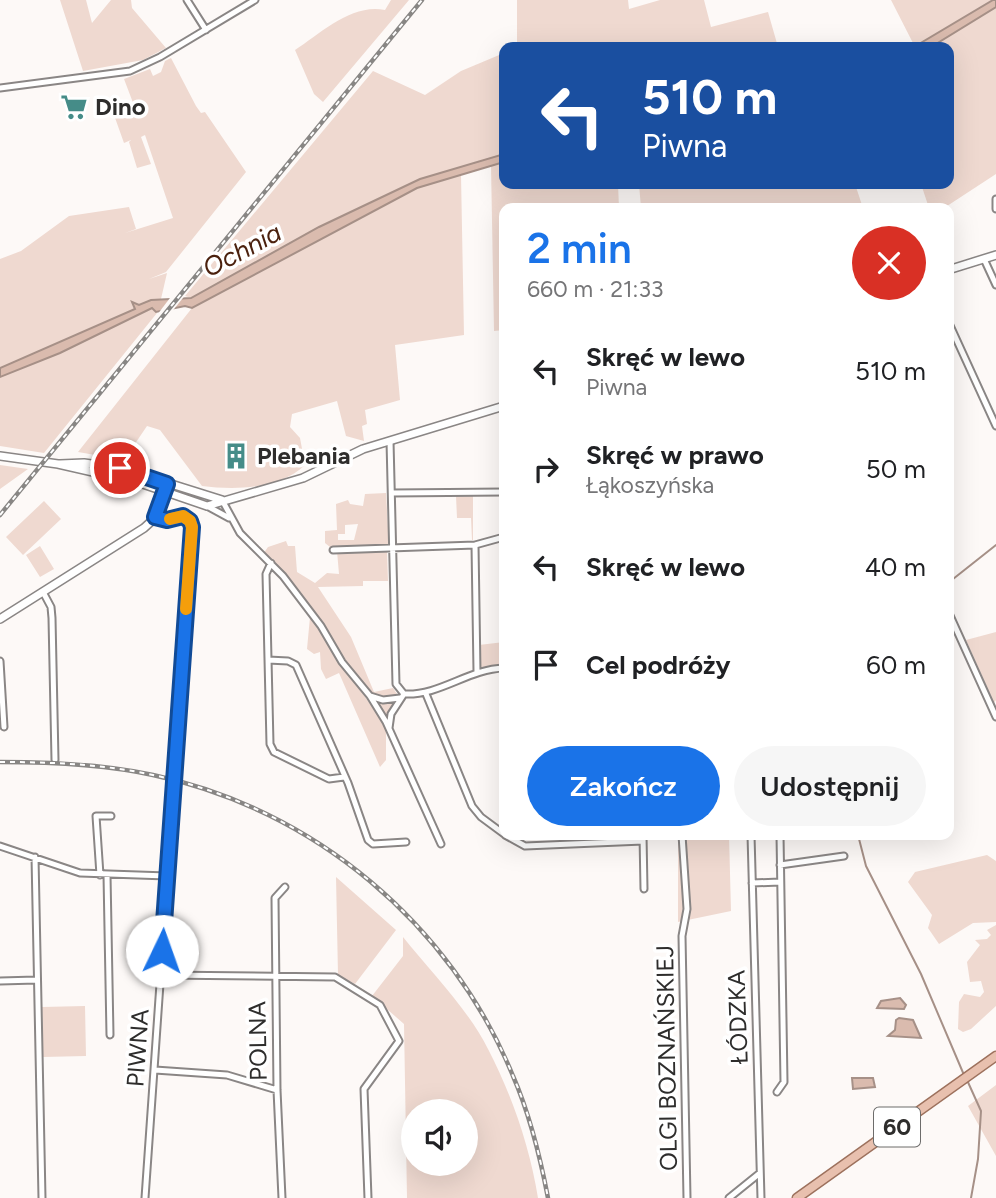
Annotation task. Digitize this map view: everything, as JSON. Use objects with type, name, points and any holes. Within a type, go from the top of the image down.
[{"type":"main road","name":"60","points":[[797,1198],[996,1056]]},
{"type":"street","points":[[187,0],[206,30]]},
{"type":"street","points":[[0,88],[130,71],[255,0]]},
{"type":"street","points":[[996,199],[996,209]]},
{"type":"street","points":[[954,268],[996,255]]},
{"type":"street","points":[[984,259],[996,285]]},
{"type":"street","points":[[954,334],[996,426]]},
{"type":"street","points":[[207,506],[303,478],[363,449],[499,408]]},
{"type":"street","points":[[390,441],[396,684],[402,696]]},
{"type":"street","points":[[1,457],[110,467],[166,487],[230,518]]},
{"type":"street","points":[[166,487],[222,500]]},
{"type":"street","points":[[0,620],[144,528],[155,517],[166,487]]},
{"type":"street","points":[[392,494],[499,492]]},
{"type":"street","points":[[222,500],[219,507],[222,514]]},
{"type":"street","points":[[222,500],[230,518],[246,541],[271,563],[321,626],[342,663],[370,696],[440,844]]},
{"type":"street","name":"PIWNA","points":[[145,1198],[192,527],[190,521],[183,516],[167,520],[155,517]]},
{"type":"street","points":[[332,550],[475,545],[499,538]]},
{"type":"street","points":[[475,545],[477,672]]},
{"type":"street","points":[[271,563],[266,574],[270,744],[274,752],[329,779],[344,777]]},
{"type":"street","points":[[43,592],[51,607],[52,618],[55,760]]},
{"type":"street","points":[[954,624],[996,717]]},
{"type":"street","points":[[268,660],[288,661],[296,665],[368,840],[373,844],[406,842]]},
{"type":"street","points":[[0,661],[4,727]]},
{"type":"street","points":[[370,696],[383,700],[426,694],[477,672],[499,669]]},
{"type":"street","points":[[426,694],[472,806],[481,817],[499,830]]},
{"type":"street","points":[[388,730],[391,713],[402,696]]},
{"type":"street","points":[[110,1035],[104,875],[96,816],[111,816]]},
{"type":"street","points":[[515,840],[525,846],[618,840]]},
{"type":"street","points":[[556,840],[556,845]]},
{"type":"street","points":[[643,840],[644,889]]},
{"type":"street","name":"OLGI BOZNAŃSKIEJ","points":[[682,840],[686,918],[682,936],[687,1198]]},
{"type":"street","name":"ŁÓDZKA","points":[[751,840],[761,1198]]},
{"type":"street","points":[[777,1092],[784,1082],[780,840]]},
{"type":"street","points":[[0,846],[80,873],[167,876]]},
{"type":"street","points":[[780,865],[844,856]]},
{"type":"street","points":[[35,858],[42,1198]]},
{"type":"street","points":[[752,883],[780,882]]},
{"type":"street","name":"POLNA","points":[[282,1198],[274,976],[275,898],[285,887]]},
{"type":"street","points":[[161,975],[335,977],[380,1004],[399,1041],[364,1089],[368,1198]]},
{"type":"street","points":[[0,981],[36,980]]},
{"type":"street","points":[[155,1070],[227,1075],[277,1090]]},
{"type":"street","points":[[729,1198],[760,1173]]},
{"type":"shaded area","points":[[60,0],[86,0],[92,23],[111,0],[131,0],[132,8],[166,48],[143,60],[83,71]]},
{"type":"shaded area","points":[[391,0],[409,0],[323,102],[314,94],[295,50],[337,21],[361,11],[385,10]]},
{"type":"shaded area","points":[[517,0],[628,0],[629,9],[660,0],[704,0],[711,27],[768,12],[777,42],[517,42]]},
{"type":"shaded area","points":[[891,0],[993,0],[923,42],[912,42]]},
{"type":"shaded area","points":[[996,0],[996,7],[939,42],[922,42]]},
{"type":"shaded area","points":[[996,7],[996,174],[952,203],[927,203],[923,189],[954,189],[954,42],[939,42]]},
{"type":"shaded area","points":[[499,55],[499,155],[420,179],[319,227],[191,298],[185,296],[373,71],[425,95],[461,71]]},
{"type":"shaded area","points":[[171,58],[196,106],[201,113],[205,112],[246,172],[166,272],[149,279],[167,273],[161,299],[139,306],[133,303],[135,309],[0,368],[0,259],[21,251],[69,216],[129,207],[136,229],[125,233],[173,218],[145,135],[141,137],[151,164],[137,168],[129,142],[131,140],[124,143],[114,115],[135,108],[124,79],[150,69],[153,76],[161,72],[165,61]]},
{"type":"shaded area","points":[[499,155],[499,163],[417,188],[192,308],[185,306],[156,312],[152,308],[60,353],[0,377],[0,368],[135,309],[132,302],[139,305],[151,300],[191,298],[319,227],[420,179]]},
{"type":"shaded area","points":[[499,163],[499,189],[618,189],[619,203],[499,203],[499,330],[494,331],[491,165]]},
{"type":"shaded area","points":[[461,175],[464,335],[395,345],[400,400],[365,410],[367,424],[362,426],[364,441],[346,436],[337,401],[292,414],[290,427],[300,438],[305,465],[269,484],[242,488],[202,486],[160,430],[147,426],[124,460],[78,452],[192,308],[417,188]]},
{"type":"shaded area","points":[[639,189],[857,189],[861,203],[641,203]]},
{"type":"shaded area","points":[[152,308],[157,313],[44,453],[0,446],[0,377],[60,353]]},
{"type":"shaded area","points":[[0,465],[28,469],[0,489]]},
{"type":"shaded area","points":[[386,493],[389,544],[330,547],[325,543],[325,531],[337,530],[336,504],[348,500],[350,504],[363,506],[365,494]],"holes":[[[358,524],[354,540],[338,540],[338,534],[345,534],[345,525]]]},
{"type":"shaded area","points":[[473,495],[472,540],[471,518],[457,518],[456,496]]},
{"type":"shaded area","points":[[44,501],[61,519],[23,555],[6,537]]},
{"type":"shaded area","points":[[286,541],[288,546],[295,546],[297,572],[315,583],[327,573],[339,574],[337,551],[387,551],[388,581],[363,581],[363,586],[318,587],[351,637],[374,692],[393,688],[399,697],[387,723],[322,626],[263,554],[268,547]]},
{"type":"shaded area","points":[[40,546],[54,569],[40,577],[26,555]]},
{"type":"shaded area","points":[[310,617],[386,727],[386,760],[380,767],[339,673],[326,679],[321,669],[320,652],[314,654],[307,649]]},
{"type":"shaded area","points":[[996,632],[996,700],[994,703],[966,640]]},
{"type":"shaded area","points":[[499,643],[499,667],[479,669],[479,645]]},
{"type":"shaded area","points":[[678,840],[729,840],[731,911],[678,922]]},
{"type":"shaded area","points":[[987,855],[996,861],[996,922],[973,923],[939,944],[928,928],[932,915],[908,882],[915,872]]},
{"type":"shaded area","points":[[336,877],[396,930],[355,984],[338,975]]},
{"type":"shaded area","points":[[996,925],[996,1006],[971,1029],[963,1032],[958,1029],[959,1002],[964,994],[980,997],[984,992],[981,981],[970,982],[967,962],[980,945],[975,940],[987,939],[991,935],[987,930]]},
{"type":"shaded area","points":[[403,937],[460,1005],[480,1034],[505,1085],[519,1122],[538,1198],[407,1198],[407,1176],[478,1176],[478,1099],[405,1099],[404,1024],[372,996],[403,956]]},
{"type":"shaded area","points":[[900,998],[906,1005],[904,1009],[877,1008],[881,1001]]},
{"type":"shaded area","points":[[85,1006],[86,1056],[43,1057],[42,1007]]},
{"type":"shaded area","points":[[896,1020],[913,1020],[921,1038],[888,1036],[895,1030]]},
{"type":"shaded area","points":[[852,1078],[873,1078],[875,1087],[853,1089]]},
{"type":"shaded area","points":[[996,1085],[996,1156],[968,1106]]},
{"type":"pier","points":[[187,293],[170,314],[157,315],[173,294]]},
{"type":"waterway","points":[[954,578],[996,545]]},
{"type":"waterway","points":[[859,840],[866,866],[921,974],[964,1075]]},
{"type":"waterway","points":[[967,1080],[981,1111],[978,1159],[971,1198]]},
{"type":"railway","points":[[0,515],[422,0]]},
{"type":"railway","points":[[0,762],[115,768],[212,791],[268,815],[321,845],[370,881],[414,923],[453,970],[486,1021],[525,1106],[548,1198]]},
{"type":"slow traffic","points":[[170,519],[186,517],[192,527],[186,609]]},
{"type":"place","name":"Dino","points":[[74,107]]},
{"type":"place","name":"Plebania","points":[[236,456]]},
{"type":"route","points":[[120,468],[167,484],[155,517],[167,520],[183,516],[190,521],[192,527],[162,951]]},
{"type":"water label","name":"Ochnia","points":[[242,250]]}]
